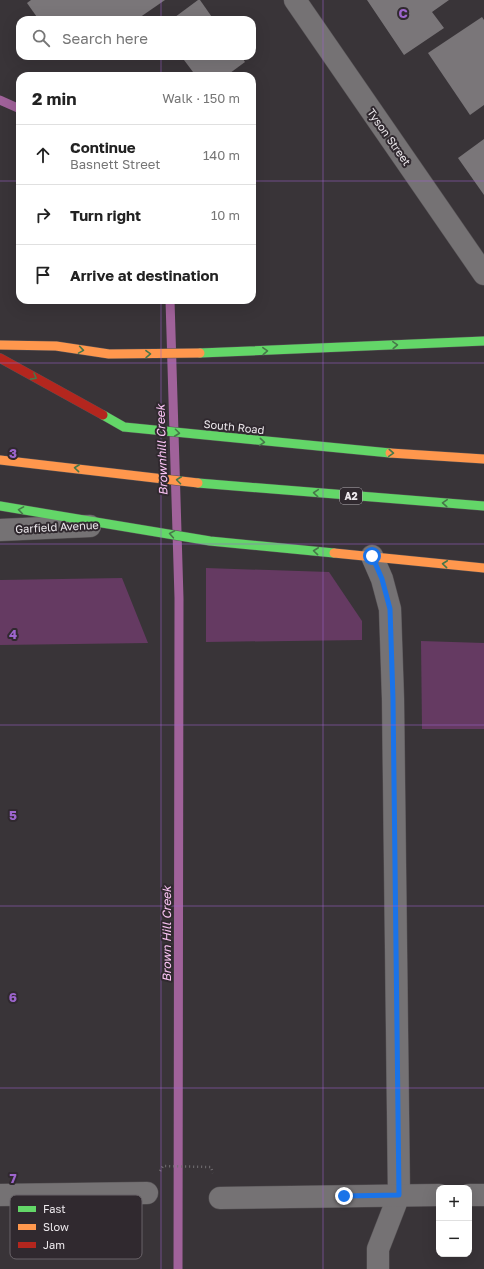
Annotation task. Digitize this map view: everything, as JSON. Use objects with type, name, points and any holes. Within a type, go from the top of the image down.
[{"type":"highway","points":[[0,345],[56,346],[109,354],[226,353],[484,341]]},
{"type":"highway","name":"South Road","points":[[0,358],[124,427],[376,452],[484,459]]},
{"type":"highway","name":"A2","points":[[0,460],[217,484],[484,506]]},
{"type":"highway","points":[[0,506],[210,541],[484,568]]},
{"type":"street","name":"Tyson Street","points":[[295,0],[484,274]]},
{"type":"street","name":"Garfield Avenue","points":[[0,530],[114,524]]},
{"type":"street","points":[[372,556],[382,579],[390,609],[393,699],[399,1195],[378,1249],[378,1269]]},
{"type":"street","points":[[0,1195],[147,1193]]},
{"type":"street","points":[[220,1198],[436,1195]]},
{"type":"street","points":[[472,1195],[484,1195]]},
{"type":"path","points":[[163,1166],[211,1167]]},
{"type":"shaded area","points":[[206,568],[329,572],[362,621],[362,640],[206,642]]},
{"type":"shaded area","points":[[122,578],[148,643],[0,645],[0,580]]},
{"type":"shaded area","points":[[421,641],[484,643],[484,729],[422,729]]},
{"type":"building","points":[[31,0],[165,0],[142,16],[36,16],[27,3]]},
{"type":"building","points":[[200,0],[211,16],[176,16]]},
{"type":"building","points":[[367,0],[449,0],[432,12],[444,28],[404,55]]},
{"type":"building","points":[[482,17],[484,20],[484,105],[470,115],[428,53]]},
{"type":"building","points":[[184,60],[244,60],[245,62],[231,72],[193,72]]},
{"type":"building","points":[[484,139],[484,195],[458,158]]},
{"type":"waterway","name":"Brownhill Creek","points":[[0,100],[16,107]]},
{"type":"waterway","name":"Brown Hill Creek","points":[[170,304],[179,598],[178,1269]]},
{"type":"traffic: fast","points":[[200,353],[484,341]]},
{"type":"traffic: fast","points":[[103,415],[124,427],[390,453]]},
{"type":"traffic: fast","points":[[198,483],[484,506]]},
{"type":"traffic: fast","points":[[0,506],[210,541],[334,553]]},
{"type":"traffic: slow","points":[[0,345],[56,346],[109,354],[200,353]]},
{"type":"traffic: slow","points":[[390,453],[484,459]]},
{"type":"traffic: slow","points":[[0,460],[198,483]]},
{"type":"traffic: slow","points":[[334,553],[484,568]]},
{"type":"traffic: jam","points":[[0,358],[103,415]]},
{"type":"route","points":[[344,1196],[399,1195],[393,699],[390,609],[382,579],[372,556]]}]
